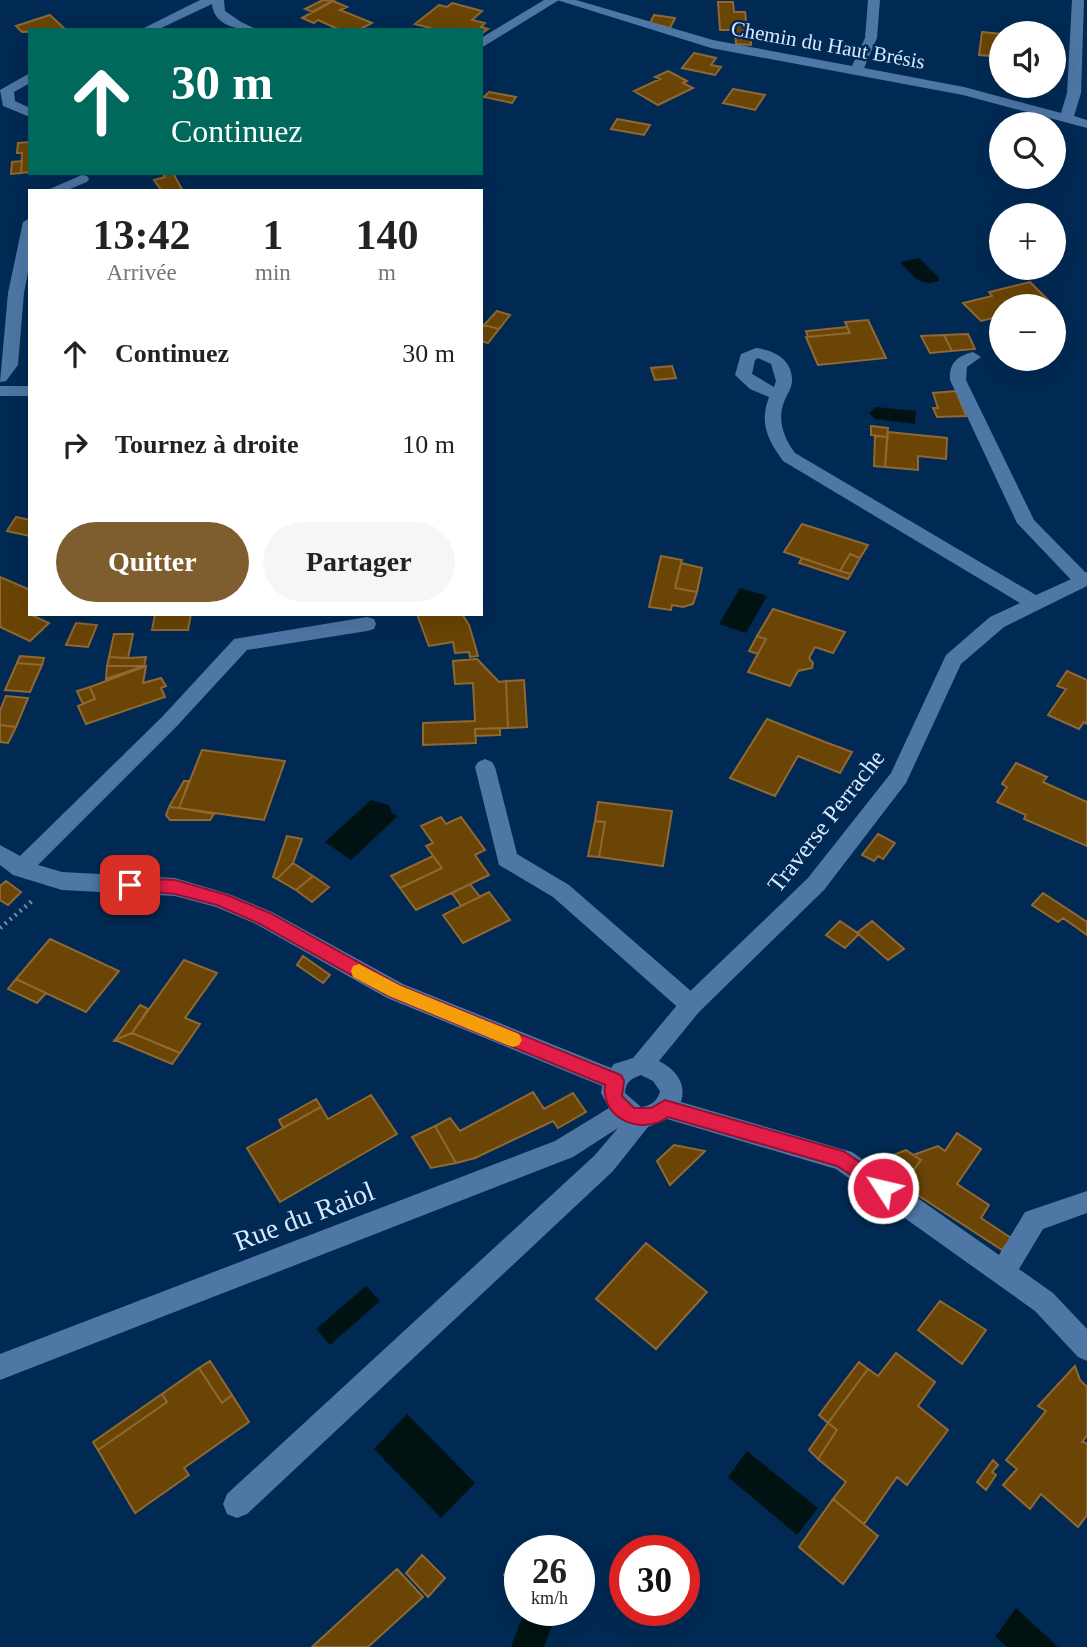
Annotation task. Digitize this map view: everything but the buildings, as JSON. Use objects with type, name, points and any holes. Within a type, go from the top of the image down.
[{"type":"street","points":[[150,28],[210,0]]},
{"type":"street","points":[[218,0],[219,12],[247,28]]},
{"type":"street","points":[[483,43],[553,0]]},
{"type":"street","name":"Chemin du Haut Brésis","points":[[563,0],[582,3],[711,44],[964,91],[1043,112]]},
{"type":"street","points":[[856,72],[872,38],[874,0]]},
{"type":"street","points":[[1066,118],[1074,93],[1078,0]]},
{"type":"street","points":[[28,78],[7,90],[6,97],[8,103],[28,112]]},
{"type":"street","name":"Chemin du Haut Brésis","points":[[1066,118],[1087,124]]},
{"type":"street","points":[[57,189],[82,179]]},
{"type":"street","points":[[0,377],[10,365],[16,293],[28,232]]},
{"type":"street","points":[[973,357],[961,362],[957,369],[958,380],[1010,494],[1026,523],[1085,580]]},
{"type":"street","points":[[0,391],[28,391]]},
{"type":"street","points":[[778,395],[774,407],[775,438],[789,457],[1035,603]]},
{"type":"street","name":"Traverse Perrache","points":[[641,1065],[691,1004],[816,884],[899,777],[953,660],[997,622],[1085,580]]},
{"type":"street","points":[[21,869],[169,722],[241,644],[367,624]]},
{"type":"street","points":[[485,767],[506,859],[561,891],[691,1004]]},
{"type":"street","points":[[0,853],[21,869],[62,881],[175,887],[221,900],[264,918],[395,991],[615,1081]]},
{"type":"street","points":[[237,1504],[604,1163],[644,1112],[671,1097],[670,1086],[664,1075],[654,1068],[641,1065],[628,1068],[618,1075],[613,1097],[619,1107],[644,1112],[843,1160],[1044,1302],[1087,1348]]},
{"type":"street","name":"Rue du Raiol","points":[[0,1367],[564,1149],[644,1112]]},
{"type":"street","points":[[1003,1273],[1034,1220],[1087,1202]]},
{"type":"shaded area","points":[[919,258],[939,281],[921,282],[900,262]]},
{"type":"shaded area","points":[[876,407],[916,411],[915,424],[875,419],[869,413]]},
{"type":"shaded area","points":[[740,588],[767,596],[746,633],[719,624]]},
{"type":"shaded area","points":[[371,800],[389,805],[392,813],[398,816],[351,860],[325,842]]},
{"type":"shaded area","points":[[366,1286],[380,1301],[330,1345],[316,1329]]},
{"type":"shaded area","points":[[407,1414],[475,1483],[441,1518],[374,1449]]},
{"type":"shaded area","points":[[747,1451],[818,1508],[797,1535],[728,1477]]},
{"type":"shaded area","points":[[1016,1608],[1058,1647],[1007,1647],[995,1637]]},
{"type":"shaded area","points":[[519,1626],[552,1626],[544,1647],[511,1647]]},
{"type":"slow traffic","points":[[359,971],[395,991],[513,1040]]},
{"type":"route","points":[[130,885],[175,887],[221,900],[264,918],[395,991],[615,1081],[612,1085],[613,1097],[619,1107],[629,1115],[656,1115],[665,1108],[843,1160],[883,1188]]}]
